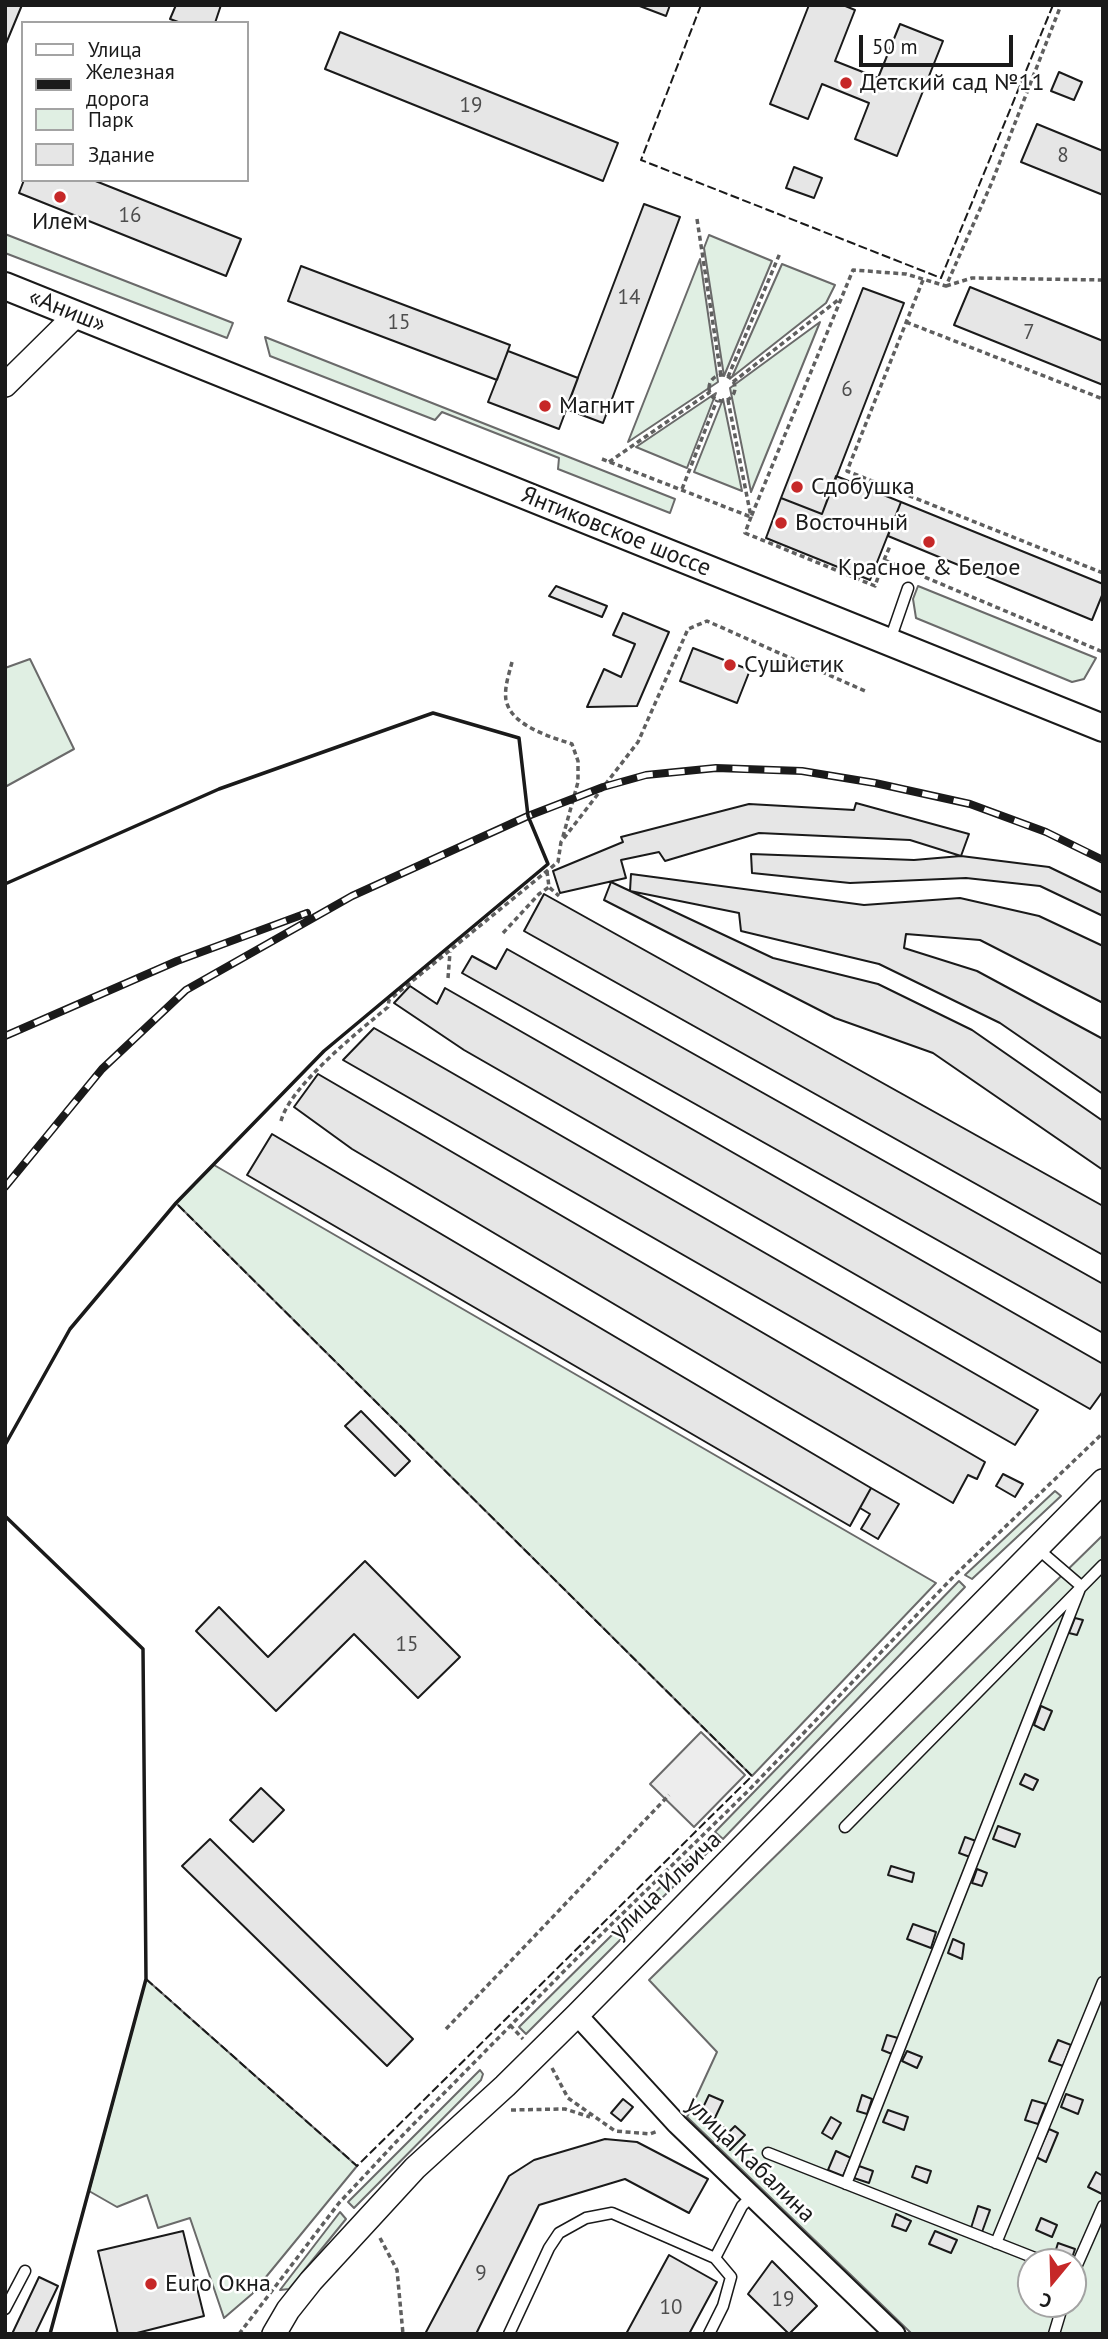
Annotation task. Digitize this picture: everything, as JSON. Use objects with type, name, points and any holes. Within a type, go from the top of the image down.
[{"type":"main road","name":"«Аниш»","points":[[5,286],[128,336]]},
{"type":"main road","name":"Янтиковское шоссе","points":[[128,336],[1103,728]]},
{"type":"street","points":[[5,385],[76,315]]},
{"type":"street","name":"улица Ильича","points":[[274,2334],[288,2310],[311,2281],[415,2168],[505,2086],[577,2015],[1103,1481]]},
{"type":"street","name":"улица Кабалина","points":[[577,2015],[677,2124],[895,2334]]},
{"type":"lane","points":[[889,642],[908,588]]},
{"type":"lane","points":[[1037,1548],[1081,1586]]},
{"type":"lane","points":[[845,1827],[1103,1565]]},
{"type":"lane","points":[[846,2184],[1081,1586]]},
{"type":"lane","points":[[996,2242],[1103,1982]]},
{"type":"lane","points":[[768,2154],[1017,2251]]},
{"type":"lane","points":[[715,2258],[751,2196]]},
{"type":"lane","points":[[1084,2248],[1103,2206]]},
{"type":"lane","points":[[509,2334],[549,2248],[559,2233],[586,2218],[612,2213],[715,2258],[732,2277],[723,2306],[709,2334]]},
{"type":"lane","points":[[5,2309],[25,2271]]},
{"type":"path","points":[[946,286],[992,182],[1060,5]]},
{"type":"path","points":[[697,219],[721,376]]},
{"type":"path","points":[[729,377],[780,253]]},
{"type":"path","points":[[751,517],[853,270],[906,274],[946,286],[972,278],[1103,280]]},
{"type":"path","points":[[923,279],[847,471],[1103,573]]},
{"type":"path","points":[[733,382],[840,299]]},
{"type":"path","points":[[906,322],[1103,399]]},
{"type":"path","points":[[716,400],[710,391],[711,383],[721,376],[729,377],[735,390],[728,400],[751,517]]},
{"type":"path","points":[[609,462],[710,391]]},
{"type":"path","points":[[716,400],[728,400]]},
{"type":"path","points":[[682,489],[716,400]]},
{"type":"path","points":[[602,459],[751,517]]},
{"type":"path","points":[[884,560],[890,546]]},
{"type":"path","points":[[561,842],[638,743],[688,629],[707,621],[865,691]]},
{"type":"path","points":[[281,1121],[284,1108],[302,1085],[388,1007],[389,1000],[558,862],[578,782],[578,761],[572,744],[554,739],[515,717],[506,702],[505,691],[512,662]]},
{"type":"path","points":[[547,871],[549,887],[559,896]]},
{"type":"path","points":[[503,933],[539,894],[549,887]]},
{"type":"path","points":[[449,978],[450,951]]},
{"type":"path","points":[[239,2334],[339,2203],[396,2142],[594,1941],[749,1790],[956,1574],[1103,1433]]},
{"type":"path","points":[[446,2029],[669,1795]]},
{"type":"path","points":[[550,2064],[568,2098],[615,2132],[650,2134],[677,2124]]},
{"type":"path","points":[[502,2110],[565,2109],[595,2118]]},
{"type":"path","points":[[378,2235],[397,2270],[404,2334]]},
{"type":"green space","points":[[5,234],[233,323],[227,338],[5,253]]},
{"type":"green space","points":[[709,235],[772,261],[724,376],[704,248]]},
{"type":"green space","points":[[700,259],[718,382],[628,442]]},
{"type":"green space","points":[[782,264],[835,285],[826,303],[732,377]]},
{"type":"green space","points":[[820,322],[751,492],[730,388]]},
{"type":"green space","points":[[265,337],[675,499],[670,513],[558,469],[559,458],[442,412],[435,420],[270,356]]},
{"type":"green space","points":[[716,393],[687,468],[636,447]]},
{"type":"green space","points":[[723,399],[742,491],[694,472]]},
{"type":"green space","points":[[918,586],[1096,658],[1084,679],[1072,682],[916,618],[913,599]]},
{"type":"green space","points":[[30,659],[74,749],[5,787],[5,668]]},
{"type":"green space","points":[[214,1165],[936,1583],[752,1776],[176,1203]]},
{"type":"green space","points":[[1055,1491],[1061,1496],[972,1579],[965,1575]]},
{"type":"green space","points":[[1103,1535],[1103,2334],[912,2334],[687,2117],[717,2052],[649,1980]]},
{"type":"green space","points":[[959,1581],[965,1587],[723,1839],[715,1832]]},
{"type":"green space","points":[[707,1841],[713,1847],[526,2034],[519,2027]]},
{"type":"green space","points":[[146,1979],[357,2166],[252,2294],[224,2318],[190,2218],[158,2228],[147,2195],[117,2207],[89,2191]]},
{"type":"green space","points":[[480,2070],[483,2074],[481,2080],[354,2208],[348,2202]]},
{"type":"green space","points":[[340,2212],[346,2219],[289,2289],[280,2290]]},
{"type":"shaded area","points":[[701,1732],[745,1775],[694,1827],[650,1784]]},
{"type":"building","points":[[5,5],[22,5],[5,46]]},
{"type":"building","points":[[176,5],[221,5],[216,21],[170,19]]},
{"type":"building","points":[[637,5],[670,5],[666,16]]},
{"type":"building","points":[[809,5],[843,5],[855,10],[835,61],[878,78],[900,24],[943,41],[897,156],[855,139],[869,103],[822,84],[808,119],[770,104]]},
{"type":"building","points":[[340,32],[618,143],[603,181],[325,69]]},
{"type":"building","points":[[1059,72],[1082,82],[1074,100],[1051,91]]},
{"type":"building","points":[[1037,124],[1103,151],[1103,195],[1021,162]]},
{"type":"building","points":[[794,167],[822,178],[814,198],[786,188]]},
{"type":"building","points":[[23,182],[98,182],[241,239],[226,276],[19,193]]},
{"type":"building","points":[[644,204],[680,217],[603,423],[566,409]]},
{"type":"building","points":[[301,266],[510,345],[497,380],[288,301]]},
{"type":"building","points":[[970,287],[1103,341],[1103,385],[954,325]]},
{"type":"building","points":[[863,288],[904,303],[822,514],[781,498]]},
{"type":"building","points":[[508,351],[578,378],[559,429],[488,402]]},
{"type":"building","points":[[836,476],[901,502],[870,580],[766,538],[781,498],[822,514]]},
{"type":"building","points":[[901,502],[1103,584],[1103,593],[1092,620],[888,536]]},
{"type":"building","points":[[556,586],[607,606],[602,617],[549,596]]},
{"type":"building","points":[[623,613],[669,632],[637,706],[587,707],[604,669],[621,677],[635,644],[613,635]]},
{"type":"building","points":[[693,648],[750,670],[737,703],[680,681]]},
{"type":"building","points":[[856,803],[969,834],[961,856],[910,840],[759,833],[665,861],[659,852],[621,860],[626,878],[560,893],[553,871],[623,842],[621,837],[749,804],[854,810]]},
{"type":"building","points":[[751,854],[914,860],[961,856],[1049,867],[1103,893],[1103,916],[1040,886],[966,878],[850,883],[752,873]]},
{"type":"building","points":[[631,874],[864,905],[960,898],[1039,916],[1103,946],[1103,1003],[980,940],[906,934],[904,948],[977,971],[1103,1039],[1103,1094],[1000,1023],[879,964],[741,931],[739,913],[630,891]]},
{"type":"building","points":[[611,882],[773,958],[878,984],[972,1030],[1103,1121],[1103,1170],[933,1053],[835,1018],[604,900]]},
{"type":"building","points":[[544,894],[1103,1206],[1103,1255],[524,931]]},
{"type":"building","points":[[507,949],[1103,1284],[1103,1333],[462,973],[472,956],[496,969]]},
{"type":"building","points":[[410,986],[437,1004],[445,988],[1103,1364],[1103,1391],[1090,1409],[464,1050],[394,1003]]},
{"type":"building","points":[[374,1028],[1038,1410],[1015,1445],[343,1060]]},
{"type":"building","points":[[318,1074],[985,1462],[977,1479],[968,1475],[953,1503],[352,1149],[294,1107]]},
{"type":"building","points":[[272,1134],[871,1488],[850,1526],[247,1175]]},
{"type":"building","points":[[361,1411],[410,1461],[395,1476],[345,1426]]},
{"type":"building","points":[[1003,1474],[1023,1484],[1015,1497],[996,1486]]},
{"type":"building","points":[[871,1488],[899,1504],[878,1539],[861,1529],[870,1514],[860,1508]]},
{"type":"building","points":[[365,1561],[460,1657],[418,1698],[354,1634],[276,1711],[196,1631],[219,1607],[268,1657]]},
{"type":"building","points":[[1075,1618],[1083,1620],[1077,1635],[1069,1633]]},
{"type":"building","points":[[1041,1706],[1052,1711],[1044,1730],[1034,1725]]},
{"type":"building","points":[[1025,1774],[1038,1780],[1033,1790],[1020,1784]]},
{"type":"building","points":[[261,1788],[284,1810],[253,1842],[230,1820]]},
{"type":"building","points":[[998,1826],[1020,1834],[1015,1847],[993,1839]]},
{"type":"building","points":[[965,1837],[976,1841],[970,1857],[959,1853]]},
{"type":"building","points":[[210,1839],[413,2039],[387,2066],[182,1866]]},
{"type":"building","points":[[891,1866],[914,1873],[912,1882],[888,1875]]},
{"type":"building","points":[[977,1869],[987,1873],[982,1886],[972,1883]]},
{"type":"building","points":[[913,1924],[936,1932],[931,1948],[907,1939]]},
{"type":"building","points":[[953,1939],[964,1944],[962,1959],[948,1953]]},
{"type":"building","points":[[887,2035],[898,2038],[892,2054],[882,2050]]},
{"type":"building","points":[[1058,2040],[1071,2045],[1063,2066],[1049,2061]]},
{"type":"building","points":[[907,2051],[922,2057],[917,2068],[902,2061]]},
{"type":"building","points":[[1066,2094],[1083,2100],[1078,2114],[1061,2107]]},
{"type":"building","points":[[709,2095],[723,2101],[712,2124],[698,2118]]},
{"type":"building","points":[[862,2095],[872,2099],[867,2114],[857,2111]]},
{"type":"building","points":[[623,2099],[633,2107],[621,2121],[611,2113]]},
{"type":"building","points":[[1032,2100],[1046,2104],[1038,2124],[1025,2120]]},
{"type":"building","points":[[888,2110],[908,2117],[904,2130],[883,2122]]},
{"type":"building","points":[[831,2117],[841,2123],[832,2139],[822,2133]]},
{"type":"building","points":[[720,2124],[729,2132],[735,2126],[745,2135],[730,2150],[712,2132]]},
{"type":"building","points":[[1049,2129],[1058,2133],[1046,2162],[1036,2157]]},
{"type":"building","points":[[605,2139],[637,2142],[708,2179],[689,2213],[625,2179],[539,2205],[476,2334],[425,2334],[509,2176],[534,2160]]},
{"type":"building","points":[[836,2151],[851,2158],[843,2176],[828,2170]]},
{"type":"building","points":[[859,2166],[873,2171],[869,2183],[854,2178]]},
{"type":"building","points":[[916,2166],[931,2171],[927,2183],[912,2177]]},
{"type":"building","points":[[1096,2172],[1103,2176],[1102,2194],[1088,2187]]},
{"type":"building","points":[[978,2206],[990,2210],[982,2232],[971,2228]]},
{"type":"building","points":[[896,2214],[911,2221],[906,2231],[892,2226]]},
{"type":"building","points":[[1041,2218],[1057,2225],[1052,2237],[1036,2230]]},
{"type":"building","name":"Euro Окна","points":[[183,2231],[204,2316],[133,2334],[118,2334],[98,2251]]},
{"type":"building","points":[[935,2231],[957,2240],[951,2253],[929,2244]]},
{"type":"building","points":[[1058,2243],[1072,2248],[1056,2248]]},
{"type":"building","points":[[669,2255],[717,2282],[689,2334],[626,2334]]},
{"type":"building","points":[[772,2261],[817,2306],[789,2334],[748,2294]]},
{"type":"building","points":[[39,2277],[58,2286],[35,2334],[12,2334]]},
{"type":"railway","points":[[5,1187],[102,1069],[186,990],[352,896],[528,816],[603,787],[646,775],[716,768],[802,771],[875,783],[970,804],[1046,832],[1103,860]]},
{"type":"railway","points":[[5,1036],[177,961],[307,913]]},
{"type":"fence","points":[[701,5],[641,160],[941,278],[1053,5]]},
{"type":"fence","points":[[146,1979],[357,2166],[752,1776],[176,1203]]},
{"type":"wall","points":[[5,884],[219,789],[433,713],[519,738],[528,816],[548,864],[324,1051],[176,1203],[70,1329],[5,1445]]},
{"type":"wall","points":[[5,1516],[143,1649],[146,1979],[50,2334]]},
{"type":"place","name":"Детский сад №11","points":[[846,83]]},
{"type":"place","name":"Илем","points":[[60,197]]},
{"type":"place","name":"Магнит","points":[[545,406]]},
{"type":"place","name":"Сдобушка","points":[[797,487]]},
{"type":"place","name":"Восточный","points":[[781,523]]},
{"type":"place","name":"Красное & Белое","points":[[929,542]]},
{"type":"place","name":"Сушистик","points":[[730,665]]},
{"type":"place","name":"Euro Окна","points":[[151,2284]]}]
